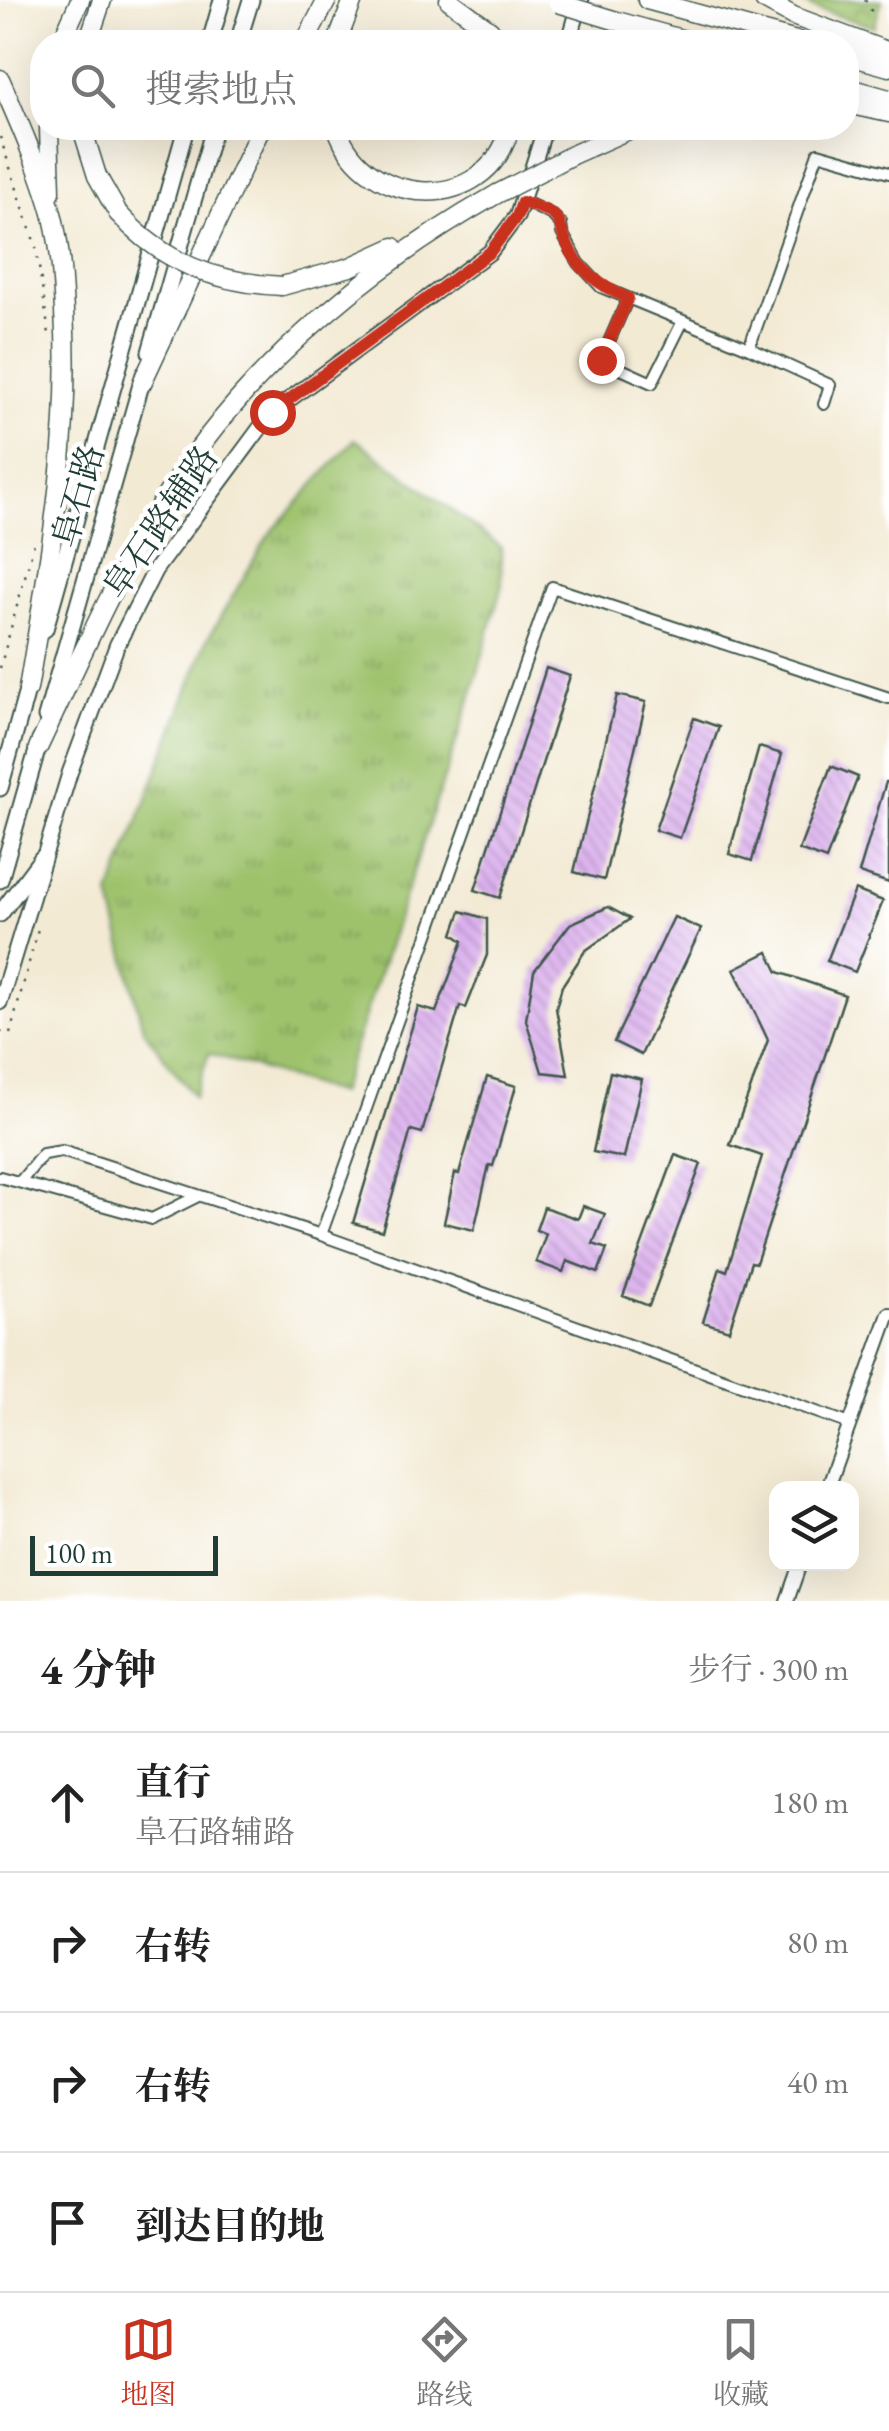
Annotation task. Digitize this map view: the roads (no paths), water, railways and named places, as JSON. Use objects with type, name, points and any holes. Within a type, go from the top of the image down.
[{"type":"highway","points":[[67,30],[80,0]]},
{"type":"highway","points":[[92,30],[102,0]]},
{"type":"highway","points":[[213,30],[222,0]]},
{"type":"highway","points":[[241,30],[250,0]]},
{"type":"highway","points":[[311,30],[327,0]]},
{"type":"highway","points":[[342,30],[353,0]]},
{"type":"highway","points":[[448,0],[490,30]]},
{"type":"highway","points":[[647,0],[756,30]]},
{"type":"highway","points":[[764,0],[830,30]]},
{"type":"highway","points":[[553,2],[649,30]]},
{"type":"highway","points":[[859,41],[889,52]]},
{"type":"highway","points":[[859,59],[889,67]]},
{"type":"highway","points":[[0,79],[51,209]]},
{"type":"highway","points":[[859,91],[889,99]]},
{"type":"highway","points":[[859,106],[889,112]]},
{"type":"highway","points":[[28,689],[56,516],[65,421],[67,349],[63,284],[51,209],[49,140]]},
{"type":"highway","points":[[86,140],[96,176],[118,214],[158,250],[188,268],[246,284],[282,286],[350,267],[438,227],[605,140]]},
{"type":"highway","name":"阜石路","points":[[0,788],[183,140]]},
{"type":"highway","name":"阜石路","points":[[0,880],[211,140]]},
{"type":"highway","points":[[142,383],[254,140]]},
{"type":"highway","points":[[343,140],[352,157],[369,174],[392,186],[440,192],[467,183],[492,162],[504,140]]},
{"type":"highway","points":[[38,748],[131,555],[166,497],[221,420],[255,378],[304,329],[438,227]]},
{"type":"highway","points":[[0,914],[42,858]]},
{"type":"main road","points":[[573,30],[582,0]]},
{"type":"main road","name":"阜石路辅路","points":[[0,1002],[42,858],[116,645],[155,570],[272,412],[490,252],[517,216],[541,140]]},
{"type":"street","points":[[749,348],[818,153],[889,173]]},
{"type":"street","points":[[522,202],[552,215],[561,224],[579,263],[601,287],[830,385],[824,404]]},
{"type":"street","points":[[628,298],[601,360],[652,383],[683,321]]},
{"type":"street","points":[[321,1235],[552,588],[889,698]]},
{"type":"street","points":[[20,1182],[44,1154],[62,1150],[321,1235],[850,1424]]},
{"type":"street","points":[[0,1177],[152,1220],[196,1196]]},
{"type":"street","points":[[830,1481],[889,1314]]},
{"type":"street","points":[[787,1601],[798,1571]]}]
